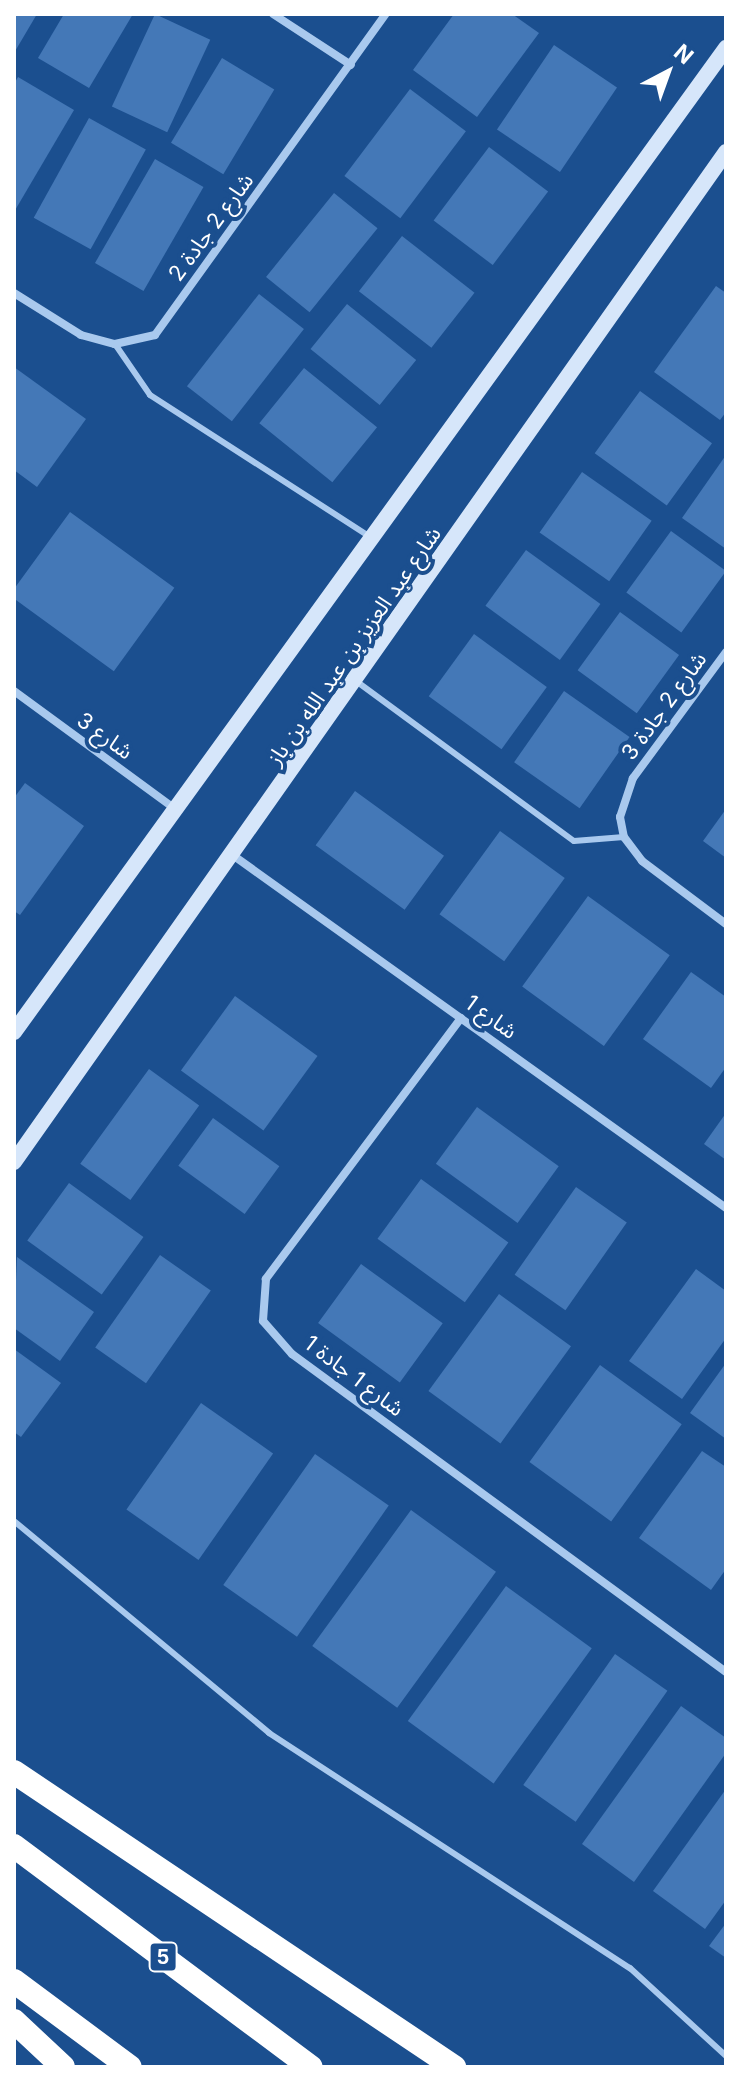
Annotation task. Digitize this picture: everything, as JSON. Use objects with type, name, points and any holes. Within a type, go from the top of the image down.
[{"type":"highway","points":[[14,1772],[385,2024],[454,2067]]},
{"type":"highway","name":"5","points":[[14,1846],[311,2067]]},
{"type":"highway","points":[[14,1981],[130,2067]]},
{"type":"highway","points":[[14,2021],[63,2067]]},
{"type":"highway","points":[[385,2024],[442,2067]]},
{"type":"street","points":[[273,14],[351,65]]},
{"type":"street","name":"شارع 2 جادة 2","points":[[14,293],[81,335],[115,344],[155,335],[386,14]]},
{"type":"street","name":"شارع عبد العزيز بن عبد الله بن باز","points":[[14,1032],[726,48]]},
{"type":"street","name":"شارع عبد العزيز بن عبد الله بن باز","points":[[14,1162],[234,856],[726,152]]},
{"type":"street","name":"شارع 2 جادة 3","points":[[624,837],[620,817],[633,778],[726,652]]},
{"type":"street","name":"شارع 3","points":[[14,691],[175,809]]},
{"type":"street","points":[[624,837],[642,861],[726,924]]},
{"type":"street","name":"شارع 1","points":[[234,856],[726,1208]]},
{"type":"street","name":"شارع 1 جادة 1","points":[[461,1018],[266,1279],[263,1321],[292,1354],[726,1672]]},
{"type":"lane","points":[[115,344],[150,395],[373,539]]},
{"type":"lane","points":[[356,681],[574,841],[624,837]]},
{"type":"lane","points":[[14,1521],[269,1733],[630,1968],[726,2056]]},
{"type":"building","points":[[14,14],[37,14],[14,53]]},
{"type":"building","points":[[64,14],[133,14],[89,88],[38,58]]},
{"type":"building","points":[[155,14],[210,40],[167,132],[112,106]]},
{"type":"building","points":[[454,14],[512,14],[539,33],[477,117],[413,70]]},
{"type":"building","points":[[554,45],[617,87],[560,172],[497,130]]},
{"type":"building","points":[[222,58],[274,89],[223,174],[171,143]]},
{"type":"building","points":[[18,77],[74,110],[14,212],[14,84]]},
{"type":"building","points":[[410,89],[466,131],[400,218],[344,176]]},
{"type":"building","points":[[89,118],[146,150],[91,249],[34,218]]},
{"type":"building","points":[[489,147],[548,192],[493,265],[434,220]]},
{"type":"building","points":[[155,159],[203,187],[143,291],[95,263]]},
{"type":"building","points":[[334,193],[378,228],[310,312],[266,277]]},
{"type":"building","points":[[402,236],[474,293],[431,348],[359,291]]},
{"type":"building","points":[[716,286],[726,293],[726,412],[720,420],[654,372]]},
{"type":"building","points":[[259,294],[304,329],[232,421],[187,386]]},
{"type":"building","points":[[347,304],[416,360],[380,405],[310,349]]},
{"type":"building","points":[[14,367],[86,419],[37,487],[14,470]]},
{"type":"building","points":[[304,368],[377,427],[332,482],[259,423]]},
{"type":"building","points":[[640,391],[712,443],[667,506],[595,453]]},
{"type":"building","points":[[726,455],[726,549],[682,518]]},
{"type":"building","points":[[582,472],[652,521],[609,581],[540,533]]},
{"type":"building","points":[[70,512],[174,588],[114,671],[14,599],[14,589]]},
{"type":"building","points":[[671,531],[726,571],[681,632],[626,592]]},
{"type":"building","points":[[526,550],[600,604],[560,660],[485,606]]},
{"type":"building","points":[[620,612],[679,655],[637,713],[578,670]]},
{"type":"building","points":[[474,634],[547,687],[502,749],[429,696]]},
{"type":"building","points":[[564,691],[630,737],[580,808],[514,762]]},
{"type":"building","points":[[25,783],[84,826],[20,915],[14,911],[14,798]]},
{"type":"building","points":[[355,791],[444,856],[405,910],[316,845]]},
{"type":"building","points":[[726,809],[726,858],[703,841]]},
{"type":"building","points":[[500,831],[565,878],[504,961],[439,914]]},
{"type":"building","points":[[588,896],[670,955],[604,1046],[522,987]]},
{"type":"building","points":[[691,972],[726,997],[726,1067],[711,1088],[643,1039]]},
{"type":"building","points":[[235,996],[318,1056],[263,1130],[181,1070]]},
{"type":"building","points":[[149,1069],[199,1105],[130,1200],[80,1164]]},
{"type":"building","points":[[477,1107],[559,1166],[518,1223],[436,1164]]},
{"type":"building","points":[[726,1113],[726,1160],[704,1144]]},
{"type":"building","points":[[213,1118],[279,1166],[245,1214],[178,1166]]},
{"type":"building","points":[[421,1179],[508,1242],[465,1302],[378,1239]]},
{"type":"building","points":[[69,1183],[143,1237],[102,1295],[27,1240]]},
{"type":"building","points":[[576,1187],[627,1223],[565,1310],[515,1275]]},
{"type":"building","points":[[160,1255],[211,1291],[146,1383],[95,1348]]},
{"type":"building","points":[[17,1257],[94,1312],[60,1361],[14,1328]]},
{"type":"building","points":[[361,1264],[443,1323],[400,1382],[318,1323]]},
{"type":"building","points":[[696,1269],[726,1291],[726,1338],[682,1399],[629,1361]]},
{"type":"building","points":[[499,1294],[571,1346],[500,1443],[428,1391]]},
{"type":"building","points":[[14,1349],[61,1383],[21,1437],[14,1432]]},
{"type":"building","points":[[726,1363],[726,1439],[690,1413]]},
{"type":"building","points":[[600,1365],[682,1424],[611,1521],[529,1462]]},
{"type":"building","points":[[201,1403],[273,1453],[199,1560],[126,1509]]},
{"type":"building","points":[[702,1451],[726,1467],[726,1569],[711,1590],[639,1538]]},
{"type":"building","points":[[315,1454],[389,1506],[297,1637],[223,1585]]},
{"type":"building","points":[[411,1510],[496,1572],[397,1708],[312,1646]]},
{"type":"building","points":[[506,1586],[592,1648],[494,1783],[408,1721]]},
{"type":"building","points":[[615,1654],[667,1691],[576,1822],[523,1785]]},
{"type":"building","points":[[681,1706],[726,1738],[726,1753],[634,1882],[582,1844]]},
{"type":"building","points":[[726,1789],[726,1900],[705,1929],[653,1891]]},
{"type":"building","points":[[726,1923],[726,1958],[709,1946]]}]
